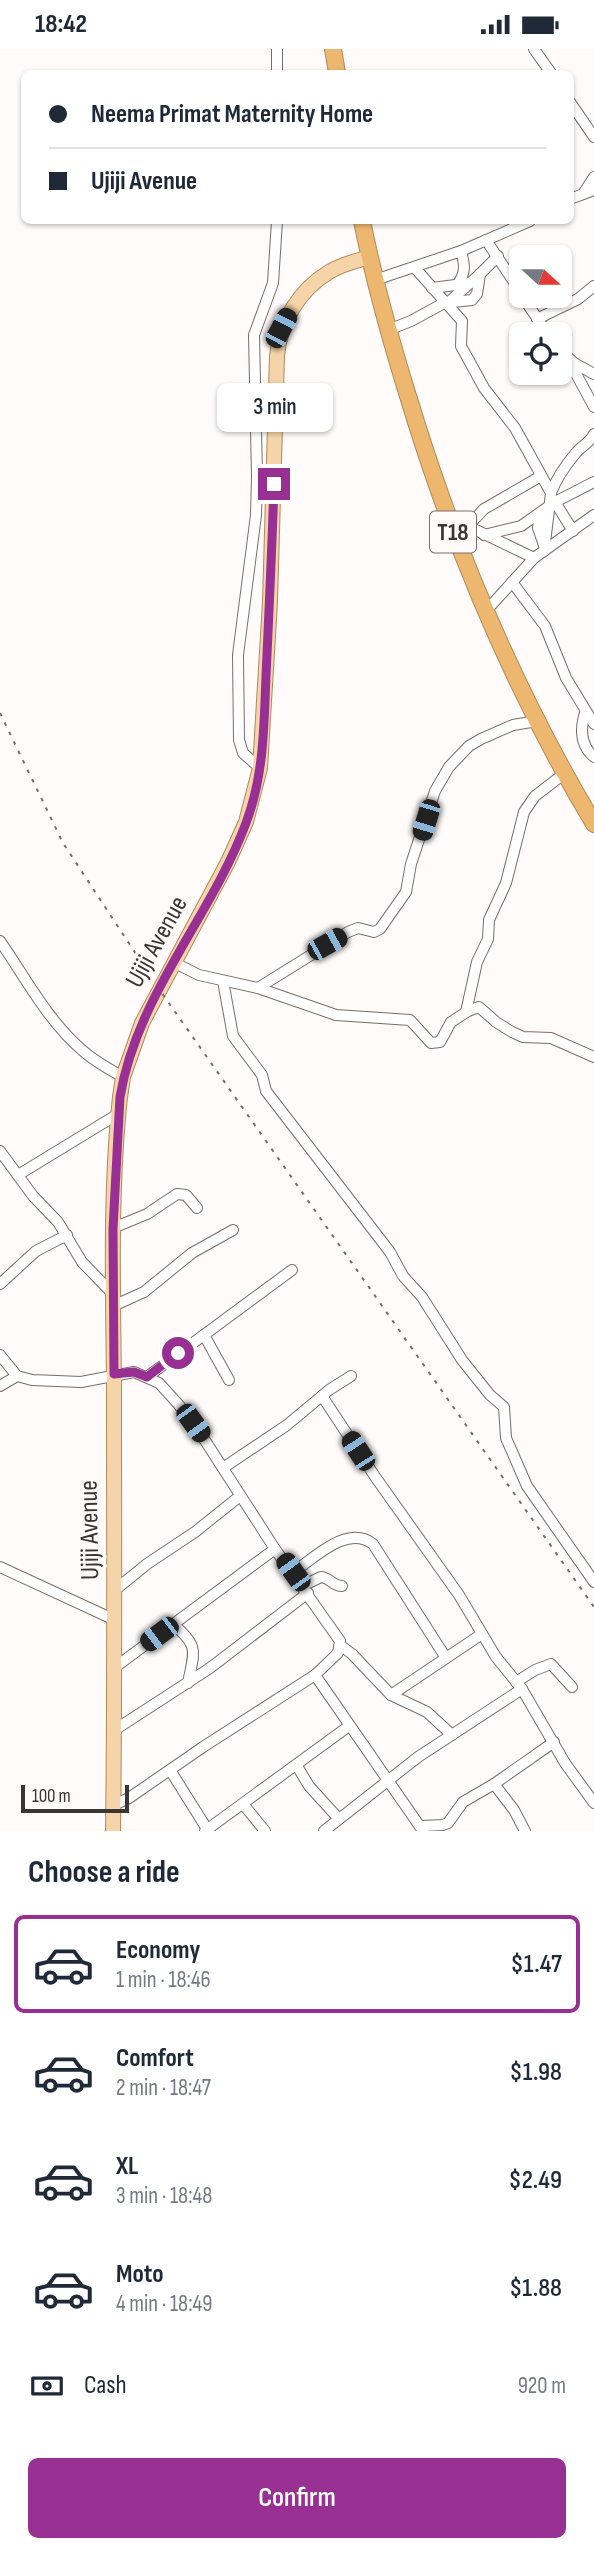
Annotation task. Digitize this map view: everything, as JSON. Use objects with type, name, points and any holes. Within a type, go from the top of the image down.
[{"type":"highway","points":[[333,49],[336,70]]},
{"type":"highway","name":"T18","points":[[363,224],[388,330],[448,517],[486,611],[537,721],[594,824]]},
{"type":"main road","name":"Ujiji Avenue","points":[[113,1831],[113,1229],[118,1114],[123,1077],[142,1023],[200,917],[246,822],[260,768],[270,602],[278,342],[289,314],[317,280],[342,265],[370,257]]},
{"type":"street","points":[[277,49],[277,70]]},
{"type":"street","points":[[534,49],[549,70]]},
{"type":"street","points":[[574,108],[594,137]]},
{"type":"street","points":[[588,192],[594,177]]},
{"type":"street","points":[[260,768],[243,753],[239,740],[238,655],[256,515],[254,335],[273,283],[277,224]]},
{"type":"street","points":[[376,280],[461,251],[523,224]]},
{"type":"street","points":[[486,240],[509,274]]},
{"type":"street","points":[[457,285],[466,266],[461,251]]},
{"type":"street","points":[[388,330],[447,302],[498,256]]},
{"type":"street","points":[[415,268],[462,321],[461,346],[484,388],[509,418],[552,500],[573,531]]},
{"type":"street","points":[[447,302],[472,300],[477,294],[480,274]]},
{"type":"street","points":[[432,288],[471,283]]},
{"type":"street","points":[[537,319],[578,299],[594,286]]},
{"type":"street","points":[[530,308],[539,322]]},
{"type":"street","points":[[572,359],[592,373],[589,385],[594,406]]},
{"type":"street","points":[[572,368],[594,406]]},
{"type":"street","points":[[541,551],[558,478],[594,434]]},
{"type":"street","points":[[468,526],[484,509],[541,476]]},
{"type":"street","points":[[484,535],[511,530],[540,513],[552,500],[594,482]]},
{"type":"street","points":[[540,513],[538,528],[541,551]]},
{"type":"street","points":[[486,611],[541,551],[594,515]]},
{"type":"street","points":[[448,517],[484,535],[541,551]]},
{"type":"street","points":[[512,582],[545,626],[566,678],[594,723]]},
{"type":"street","points":[[586,713],[581,731],[592,751]]},
{"type":"street","points":[[258,988],[348,932],[362,929],[374,932],[380,929],[406,892],[411,864],[435,790],[449,767],[469,746],[481,739],[513,725],[537,721]]},
{"type":"street","points":[[466,1012],[477,962],[488,939],[489,920],[506,883],[524,812],[535,796],[565,773]]},
{"type":"street","points":[[0,941],[75,1045],[123,1077]]},
{"type":"street","points":[[173,963],[199,975],[258,988],[345,1017],[397,1017],[410,1020],[427,1040],[436,1044],[443,1038],[449,1024],[466,1012],[480,1007],[496,1022],[523,1037],[551,1038],[594,1056]]},
{"type":"street","points":[[223,981],[233,1036],[262,1075],[268,1095],[390,1252],[403,1276],[422,1297],[462,1360],[490,1395],[504,1406],[506,1438],[527,1486],[594,1582]]},
{"type":"street","points":[[18,1175],[118,1114]]},
{"type":"street","points":[[0,1151],[67,1235],[82,1262],[113,1300],[144,1292],[192,1252],[233,1230]]},
{"type":"street","points":[[113,1229],[147,1213],[177,1194],[186,1195],[197,1208]]},
{"type":"street","points":[[0,1284],[36,1251],[67,1235]]},
{"type":"street","points":[[147,1377],[292,1270]]},
{"type":"street","points":[[204,1335],[229,1380]]},
{"type":"street","points":[[0,1355],[18,1376],[45,1382],[98,1380],[114,1374],[134,1372],[159,1384],[179,1405],[223,1468],[275,1549],[338,1638],[340,1645],[338,1653],[316,1675],[280,1696],[129,1798],[114,1805]]},
{"type":"street","points":[[0,1386],[18,1376]]},
{"type":"street","points":[[223,1468],[351,1376]]},
{"type":"street","points":[[322,1396],[376,1478],[454,1587],[581,1786],[593,1800]]},
{"type":"street","points":[[115,1590],[240,1496]]},
{"type":"street","points":[[293,1572],[348,1538],[367,1539],[373,1544],[446,1658]]},
{"type":"street","points":[[114,1668],[275,1549]]},
{"type":"street","points":[[0,1567],[115,1620]]},
{"type":"street","points":[[113,1731],[188,1683],[321,1577],[342,1586]]},
{"type":"street","points":[[173,1624],[192,1644],[193,1655],[188,1683]]},
{"type":"street","points":[[390,1695],[482,1634]]},
{"type":"street","points":[[340,1645],[352,1654],[390,1695],[427,1712],[452,1735]]},
{"type":"street","points":[[324,1831],[389,1779],[519,1686],[535,1670],[551,1664],[572,1686]]},
{"type":"street","points":[[316,1675],[422,1829],[448,1823],[463,1802],[554,1742]]},
{"type":"street","points":[[170,1770],[206,1830],[349,1726]]},
{"type":"street","points":[[297,1766],[309,1786],[339,1819]]},
{"type":"street","points":[[494,1784],[514,1810],[525,1831]]},
{"type":"street","points":[[243,1804],[265,1831]]},
{"type":"railway","points":[[0,713],[63,843],[159,989],[594,1607]]},
{"type":"route","points":[[178,1353],[147,1377],[134,1372],[114,1374],[113,1229],[120,1097],[123,1077],[142,1023],[228,862],[246,822],[255,793],[263,736],[274,484]]}]
